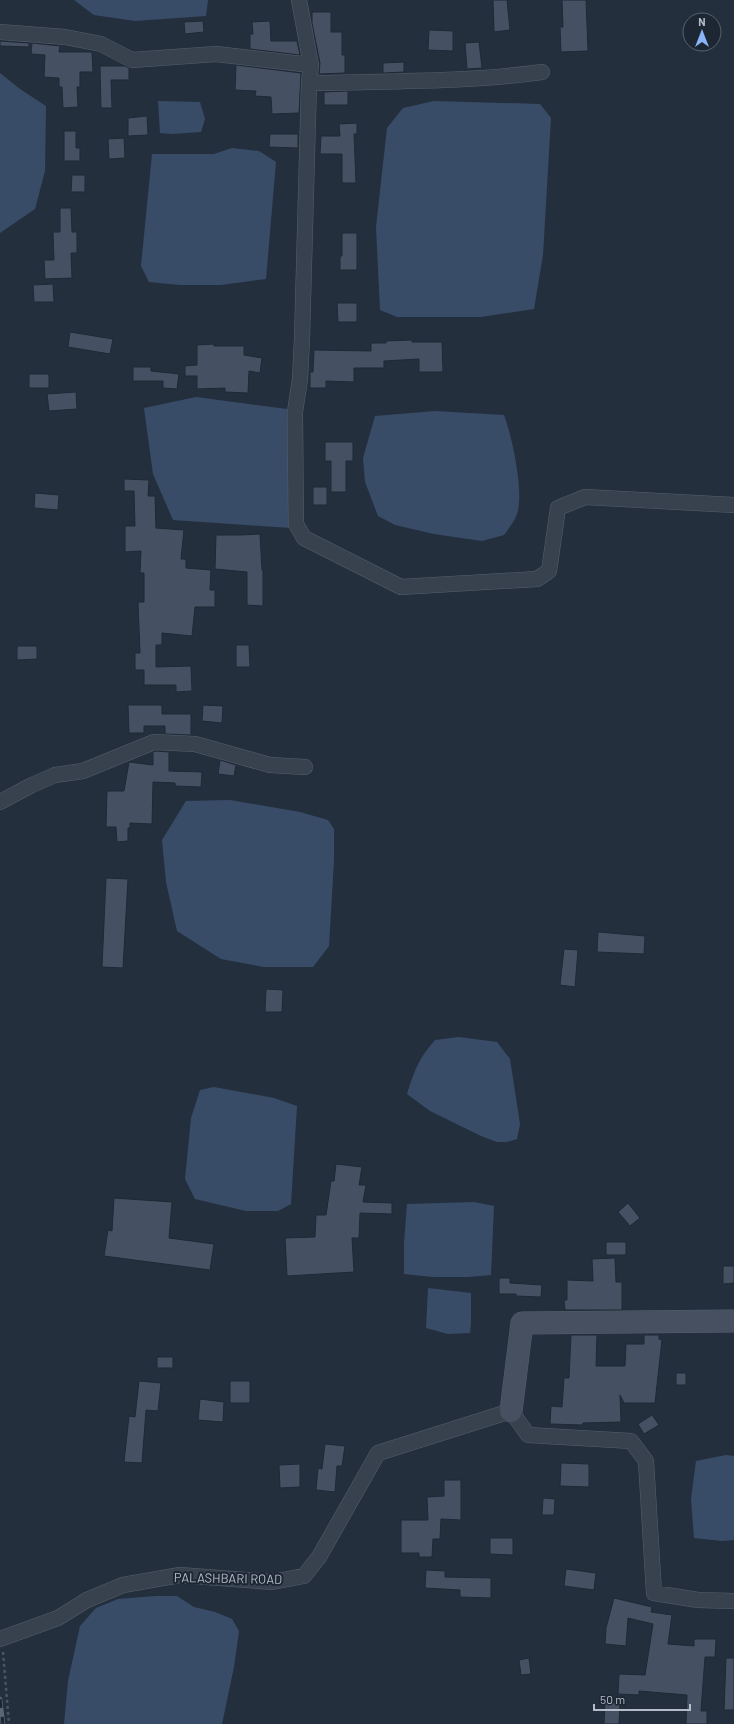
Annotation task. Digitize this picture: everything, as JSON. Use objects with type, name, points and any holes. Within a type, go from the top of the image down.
[{"type":"street","points":[[299,0],[311,65],[309,82],[302,339],[300,379],[295,412],[296,524],[304,538],[401,587],[537,579],[549,572],[558,508],[585,497],[734,505]]},
{"type":"street","points":[[0,32],[65,37],[101,44],[132,60],[216,54],[311,65]]},
{"type":"street","points":[[309,82],[336,83],[471,78],[542,72]]},
{"type":"street","points":[[0,802],[55,775],[83,771],[154,742],[195,744],[270,765],[305,767]]},
{"type":"street","points":[[734,1321],[522,1322],[511,1411],[528,1435],[630,1441],[646,1462],[654,1593],[698,1600],[734,1602]]},
{"type":"street","name":"PALASHBARI ROAD","points":[[1,1639],[58,1618],[87,1600],[123,1585],[180,1575],[272,1582],[304,1576],[319,1557],[378,1453],[511,1411]]},
{"type":"path","points":[[1,1639],[9,1724]]},
{"type":"water","points":[[74,0],[208,0],[206,16],[135,21],[94,15]]},
{"type":"water","points":[[0,73],[20,89],[46,106],[45,171],[35,209],[0,233]]},
{"type":"water","points":[[158,101],[200,102],[205,119],[201,132],[173,134],[160,133]]},
{"type":"water","points":[[434,101],[540,104],[551,118],[543,255],[534,309],[481,317],[397,317],[380,310],[376,227],[387,128],[403,108]]},
{"type":"water","points":[[232,148],[259,151],[276,162],[266,279],[221,285],[180,285],[149,282],[141,266],[152,154],[214,154]]},
{"type":"water","points":[[196,397],[287,409],[291,528],[173,520],[153,474],[144,408]]},
{"type":"water","points":[[435,411],[504,415],[516,462],[519,500],[516,516],[504,535],[482,541],[434,534],[395,525],[378,516],[365,482],[363,458],[375,416]]},
{"type":"water","points":[[230,800],[300,812],[328,820],[334,829],[334,860],[329,946],[313,967],[264,967],[221,959],[177,931],[166,882],[162,840],[186,801]]},
{"type":"water","points":[[459,1037],[497,1042],[510,1059],[520,1124],[517,1139],[507,1142],[497,1142],[481,1136],[430,1111],[407,1094],[418,1065],[435,1040]]},
{"type":"water","points":[[214,1087],[274,1098],[297,1106],[291,1204],[278,1211],[246,1211],[195,1199],[185,1179],[191,1118],[200,1090]]},
{"type":"water","points":[[474,1202],[494,1206],[491,1275],[468,1277],[433,1277],[404,1274],[404,1243],[407,1204]]},
{"type":"water","points":[[428,1288],[471,1293],[470,1333],[448,1334],[426,1328]]},
{"type":"water","points":[[726,1455],[734,1456],[734,1540],[722,1541],[694,1538],[691,1499],[696,1461]]},
{"type":"water","points":[[177,1596],[194,1607],[215,1612],[232,1619],[239,1631],[234,1667],[222,1724],[64,1724],[68,1681],[80,1626],[96,1608],[118,1599]]},
{"type":"building","points":[[493,0],[507,0],[510,30],[494,32]]},
{"type":"building","points":[[562,0],[586,0],[588,51],[561,52],[560,27],[563,27]]},
{"type":"building","points":[[312,12],[331,12],[331,32],[342,32],[342,55],[345,55],[345,73],[319,74],[320,63],[312,23]]},
{"type":"building","points":[[203,21],[204,32],[185,34],[184,22]]},
{"type":"building","points":[[270,21],[271,41],[297,41],[300,55],[250,49],[250,34],[253,34],[252,22]]},
{"type":"building","points":[[429,30],[453,31],[453,51],[428,50]]},
{"type":"building","points":[[0,41],[29,43],[29,47],[0,46]]},
{"type":"building","points":[[479,42],[482,68],[467,69],[465,43]]},
{"type":"building","points":[[32,43],[60,46],[59,52],[92,52],[93,72],[80,72],[80,87],[77,87],[78,107],[63,108],[62,87],[59,87],[59,78],[44,77],[45,55],[31,54]]},
{"type":"building","points":[[404,62],[404,72],[383,73],[383,63]]},
{"type":"building","points":[[236,65],[301,73],[299,113],[272,114],[271,97],[255,96],[256,91],[235,90]]},
{"type":"building","points":[[100,66],[125,66],[129,68],[129,80],[111,80],[112,108],[101,108]]},
{"type":"building","points":[[348,91],[348,105],[324,105],[324,92]]},
{"type":"building","points":[[147,116],[148,135],[128,136],[128,118]]},
{"type":"building","points":[[357,123],[357,134],[354,134],[356,183],[342,183],[342,154],[320,154],[321,136],[340,136],[339,124]]},
{"type":"building","points":[[64,131],[76,131],[76,148],[80,148],[80,161],[64,161]]},
{"type":"building","points":[[270,134],[298,134],[298,148],[269,147]]},
{"type":"building","points":[[124,138],[125,158],[109,159],[108,139]]},
{"type":"building","points":[[72,175],[85,175],[85,192],[71,192]]},
{"type":"building","points":[[60,208],[71,208],[72,232],[77,232],[77,253],[71,253],[72,278],[45,279],[44,260],[54,260],[53,232],[60,232]]},
{"type":"building","points":[[342,233],[357,233],[357,270],[340,270],[340,256],[342,256]]},
{"type":"building","points":[[53,284],[54,302],[34,302],[33,285]]},
{"type":"building","points":[[337,303],[357,303],[357,322],[338,322]]},
{"type":"building","points":[[70,332],[113,339],[110,354],[68,347]]},
{"type":"building","points":[[412,340],[412,342],[442,342],[443,372],[419,372],[419,359],[384,361],[384,368],[354,368],[354,382],[326,381],[326,388],[310,388],[310,372],[313,372],[314,350],[371,351],[371,343]]},
{"type":"building","points":[[214,344],[214,346],[244,346],[244,355],[262,358],[260,373],[249,371],[248,393],[225,392],[225,388],[197,389],[197,376],[185,376],[185,366],[197,365],[197,345]]},
{"type":"building","points":[[133,367],[151,367],[151,371],[179,374],[177,389],[163,388],[163,381],[133,381]]},
{"type":"building","points":[[29,374],[49,374],[49,388],[29,388]]},
{"type":"building","points":[[76,392],[77,409],[49,411],[47,394]]},
{"type":"building","points":[[325,442],[353,442],[353,461],[346,461],[346,492],[331,492],[331,461],[325,461]]},
{"type":"building","points":[[124,479],[149,480],[148,496],[155,496],[156,528],[184,530],[181,559],[186,559],[186,568],[211,570],[210,590],[215,590],[215,607],[195,607],[192,636],[162,633],[162,645],[156,645],[156,667],[191,666],[192,691],[176,692],[176,685],[144,685],[144,670],[135,670],[135,653],[140,653],[138,602],[144,602],[144,573],[140,573],[141,551],[125,552],[125,526],[135,526],[134,491],[124,491]]},
{"type":"building","points":[[313,487],[327,487],[327,505],[313,505]]},
{"type":"building","points":[[35,493],[59,495],[58,510],[34,508]]},
{"type":"building","points":[[260,534],[263,570],[263,606],[247,605],[247,572],[215,569],[216,535]]},
{"type":"building","points":[[236,645],[249,645],[250,667],[236,667]]},
{"type":"building","points":[[17,646],[37,646],[37,659],[17,660]]},
{"type":"building","points":[[128,705],[162,705],[162,714],[191,714],[191,735],[165,734],[165,726],[144,726],[144,733],[129,733]]},
{"type":"building","points":[[203,705],[223,706],[222,723],[202,721]]},
{"type":"building","points":[[153,752],[169,752],[169,771],[202,772],[201,787],[175,786],[175,783],[153,782],[152,824],[130,823],[130,828],[128,828],[128,841],[117,842],[116,827],[106,827],[107,791],[124,791],[129,762],[153,765]]},
{"type":"building","points":[[220,760],[236,765],[234,776],[218,774]]},
{"type":"building","points":[[106,878],[128,879],[123,968],[102,967]]},
{"type":"building","points":[[598,932],[645,936],[644,954],[597,952]]},
{"type":"building","points":[[564,949],[578,950],[575,987],[560,985]]},
{"type":"building","points":[[266,989],[283,990],[282,1012],[265,1012]]},
{"type":"building","points":[[336,1164],[362,1167],[359,1185],[366,1185],[363,1202],[392,1203],[392,1214],[360,1213],[359,1238],[352,1238],[354,1272],[287,1276],[285,1238],[315,1237],[316,1215],[326,1215],[331,1181],[334,1181]]},
{"type":"building","points":[[114,1198],[172,1202],[169,1238],[214,1244],[210,1270],[104,1256],[108,1230],[112,1231]]},
{"type":"building","points":[[628,1203],[640,1218],[630,1226],[618,1212]]},
{"type":"building","points":[[606,1242],[626,1242],[626,1255],[606,1255]]},
{"type":"building","points":[[615,1258],[616,1282],[622,1282],[622,1310],[565,1310],[564,1300],[567,1300],[567,1280],[593,1281],[592,1259]]},
{"type":"building","points":[[723,1266],[734,1266],[734,1283],[723,1284]]},
{"type":"building","points":[[499,1278],[510,1278],[510,1283],[542,1285],[541,1297],[516,1296],[516,1294],[499,1294]]},
{"type":"building","points":[[571,1335],[597,1335],[596,1366],[625,1366],[626,1344],[644,1344],[644,1335],[659,1335],[659,1339],[662,1340],[655,1403],[624,1403],[620,1395],[621,1422],[583,1423],[583,1425],[550,1424],[551,1406],[562,1407],[564,1378],[569,1378]]},
{"type":"building","points":[[157,1357],[173,1357],[173,1368],[157,1368]]},
{"type":"building","points":[[676,1373],[686,1373],[686,1385],[676,1385]]},
{"type":"building","points":[[139,1381],[161,1383],[158,1411],[146,1410],[142,1463],[124,1462],[129,1416],[135,1417]]},
{"type":"building","points":[[230,1381],[250,1381],[250,1403],[230,1403]]},
{"type":"building","points":[[200,1399],[224,1402],[223,1422],[198,1420]]},
{"type":"building","points":[[652,1415],[659,1425],[644,1434],[638,1424]]},
{"type":"building","points":[[325,1444],[345,1446],[342,1466],[337,1466],[335,1492],[316,1490],[318,1468],[322,1469]]},
{"type":"building","points":[[561,1463],[589,1464],[589,1487],[560,1486]]},
{"type":"building","points":[[300,1464],[300,1487],[280,1488],[279,1465]]},
{"type":"building","points":[[444,1480],[461,1480],[461,1520],[441,1519],[440,1539],[433,1539],[432,1557],[419,1557],[419,1553],[401,1553],[401,1520],[428,1520],[427,1497],[444,1496]]},
{"type":"building","points":[[543,1498],[555,1499],[554,1515],[542,1515]]},
{"type":"building","points":[[490,1538],[513,1538],[513,1555],[490,1554]]},
{"type":"building","points":[[566,1569],[596,1573],[594,1590],[564,1586]]},
{"type":"building","points":[[426,1570],[445,1571],[445,1577],[491,1578],[491,1598],[460,1597],[460,1590],[425,1588]]},
{"type":"building","points":[[614,1598],[652,1607],[651,1612],[672,1615],[668,1644],[694,1646],[694,1639],[716,1639],[715,1657],[705,1657],[701,1711],[707,1711],[707,1724],[686,1724],[687,1695],[639,1691],[639,1695],[618,1694],[619,1674],[645,1675],[653,1624],[628,1618],[626,1646],[605,1644],[606,1628]]},
{"type":"building","points":[[529,1658],[531,1674],[521,1675],[519,1660]]},
{"type":"building","points":[[726,1658],[734,1658],[734,1710],[724,1710]]},
{"type":"building","points":[[605,1702],[620,1703],[619,1724],[604,1724]]},
{"type":"railway","points":[[0,1699],[3,1724]]}]
